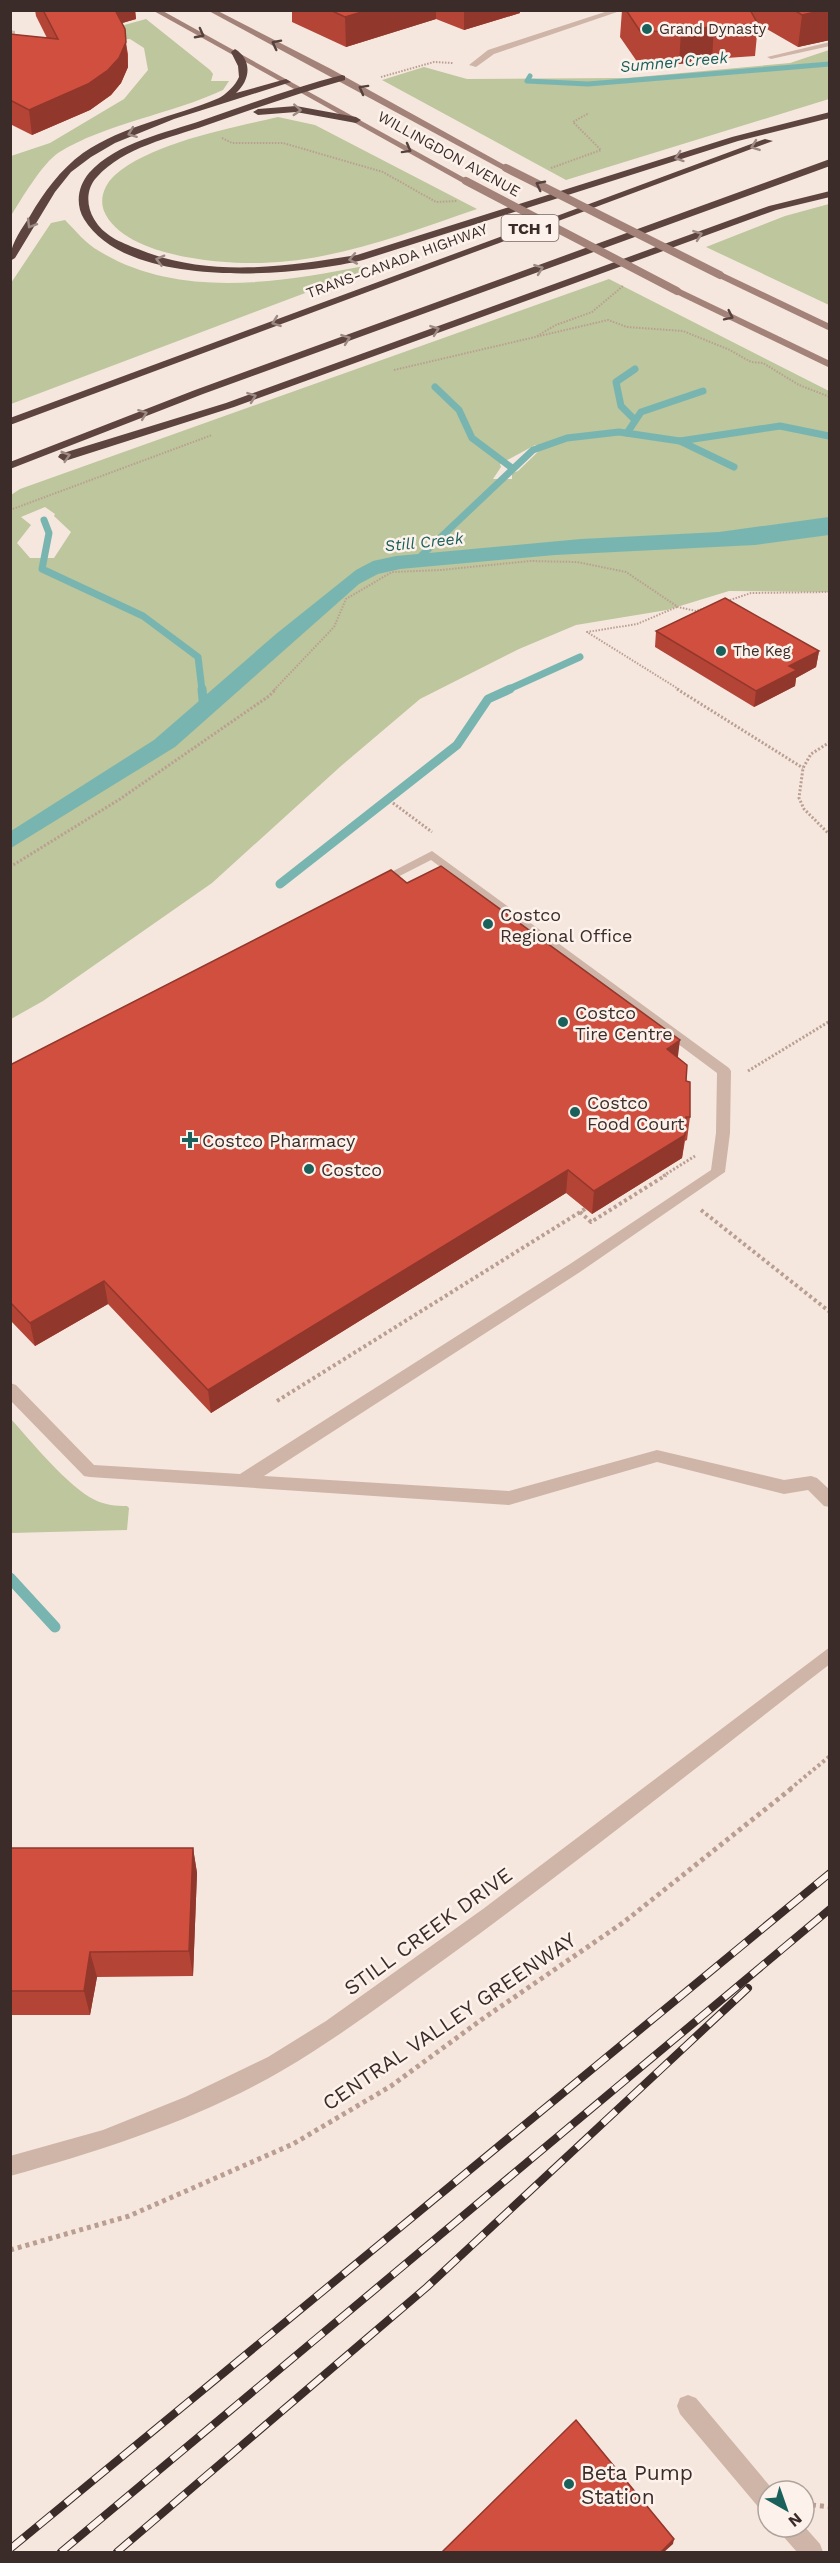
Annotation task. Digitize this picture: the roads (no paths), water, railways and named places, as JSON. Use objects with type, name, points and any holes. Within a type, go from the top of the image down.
[{"type":"highway","points":[[187,113],[239,88],[246,73],[235,52]]},
{"type":"highway","points":[[10,258],[52,190],[68,170],[92,152],[123,136],[187,113],[328,71]]},
{"type":"highway","points":[[342,78],[302,89],[142,144],[114,158],[92,176],[82,195],[84,212],[102,236],[138,254],[184,266],[234,271],[308,267],[359,258],[735,139],[830,117]]},
{"type":"highway","points":[[198,125],[280,109],[321,112],[356,120]]},
{"type":"highway","name":"TRANS-CANADA HIGHWAY","points":[[10,422],[830,117]]},
{"type":"highway","name":"TCH 1","points":[[10,466],[199,392],[830,162]]},
{"type":"highway","points":[[10,473],[230,405],[773,207],[830,194]]},
{"type":"main road","name":"WILLINGDON AVENUE","points":[[155,10],[235,52],[298,79],[302,89],[466,182],[677,291],[830,366]]},
{"type":"main road","name":"WILLINGDON AVENUE","points":[[210,10],[342,78],[506,168],[830,328]]},
{"type":"street","points":[[473,65],[491,52],[620,10]]},
{"type":"street","points":[[771,57],[830,44]]},
{"type":"street","points":[[244,1480],[575,1268],[718,1172],[723,1134],[724,1071],[432,855],[369,887]]},
{"type":"street","points":[[10,1389],[90,1471],[509,1498],[657,1456],[784,1487],[811,1483],[830,1500]]},
{"type":"street","name":"STILL CREEK DRIVE","points":[[10,2166],[103,2140],[191,2105],[275,2064],[333,2028],[490,1915],[830,1654]]},
{"type":"street","points":[[688,2406],[756,2487]]},
{"type":"street","points":[[800,2539],[812,2553]]},
{"type":"water","points":[[829,517],[829,535],[755,545],[555,555],[400,569],[378,574],[359,584],[175,747],[11,848],[11,831],[154,740],[276,634],[356,570],[373,561],[396,556],[581,539],[719,532]]},
{"type":"waterway","name":"Sumner Creek","points":[[530,76],[527,81],[588,84],[830,64]]},
{"type":"waterway","points":[[635,369],[616,382],[621,406],[635,420]]},
{"type":"waterway","points":[[435,387],[459,410],[472,438],[512,468]]},
{"type":"waterway","points":[[627,433],[641,412],[703,391]]},
{"type":"waterway","points":[[680,441],[780,426],[829,436]]},
{"type":"waterway","name":"Still Creek","points":[[422,555],[533,450],[567,438],[619,432],[680,441]]},
{"type":"waterway","points":[[680,441],[734,467]]},
{"type":"waterway","points":[[44,520],[49,533],[42,569],[143,616],[198,657],[202,690]]},
{"type":"waterway","points":[[507,690],[580,657]]},
{"type":"waterway","points":[[202,689],[204,710]]},
{"type":"waterway","points":[[280,884],[457,745],[488,699],[510,689]]},
{"type":"waterway","points":[[10,1578],[55,1627]]},
{"type":"railway","points":[[10,2549],[830,1873]]},
{"type":"railway","points":[[61,2552],[830,1909]]},
{"type":"railway","points":[[117,2552],[427,2287],[748,1988]]},
{"type":"place","name":"Grand Dynasty","points":[[647,29]]},
{"type":"place","name":"The Keg","points":[[721,651]]},
{"type":"place","name":"Costco Regional Office","points":[[488,924]]},
{"type":"place","name":"Costco Tire Centre","points":[[563,1022]]},
{"type":"place","name":"Costco Food Court","points":[[575,1112]]},
{"type":"place","name":"Costco Pharmacy","points":[[190,1140]]},
{"type":"place","name":"Costco","points":[[309,1169]]},
{"type":"place","name":"Beta Pump Station","points":[[569,2484]]}]
